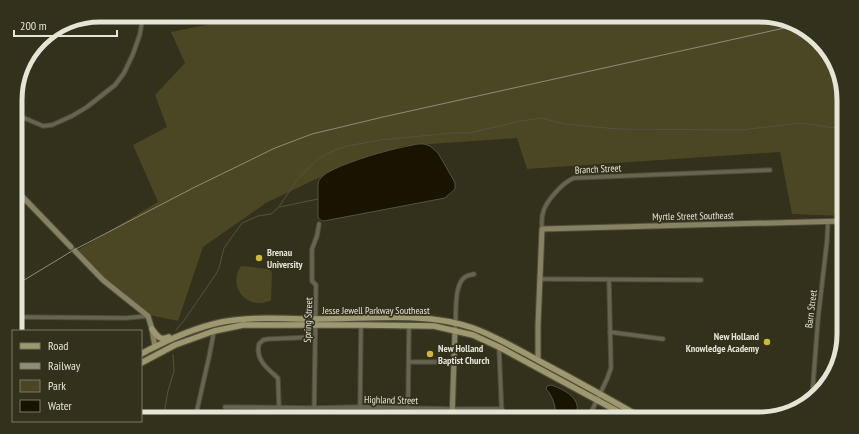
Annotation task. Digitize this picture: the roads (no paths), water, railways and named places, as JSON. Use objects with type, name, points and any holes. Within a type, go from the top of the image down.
[{"type":"main road","name":"Jesse Jewell Parkway Southeast","points":[[142,354],[190,330],[241,319],[274,318],[362,325],[409,325],[472,328],[498,339],[538,360],[632,412]]},
{"type":"main road","name":"Jesse Jewell Parkway Southeast","points":[[142,362],[174,345],[214,331],[243,325],[404,318],[433,319],[456,327],[499,347],[619,412]]},
{"type":"main road","points":[[152,329],[157,336],[162,339],[175,334],[180,334]]},
{"type":"street","points":[[22,117],[43,126],[52,125],[87,107],[116,85],[134,54],[142,22]]},
{"type":"street","name":"Branch Street","points":[[538,360],[543,211],[550,199],[563,185],[574,178],[770,170]]},
{"type":"street","points":[[22,196],[103,280],[148,316],[155,347]]},
{"type":"street","name":"Barn Street","points":[[813,390],[828,221]]},
{"type":"street","name":"Myrtle Street Southeast","points":[[542,229],[837,221]]},
{"type":"street","name":"Spring Street","points":[[314,412],[316,285],[312,281],[312,249],[317,236],[319,224]]},
{"type":"street","points":[[452,409],[457,286],[466,276],[474,274]]},
{"type":"street","points":[[541,279],[701,280]]},
{"type":"street","points":[[591,412],[611,368],[609,280]]},
{"type":"street","points":[[22,317],[126,318],[148,316]]},
{"type":"street","points":[[360,407],[362,325]]},
{"type":"street","points":[[408,408],[409,325]]},
{"type":"street","points":[[197,412],[214,331]]},
{"type":"street","points":[[610,332],[663,338]]},
{"type":"street","points":[[279,408],[278,378],[261,361],[258,352],[258,344],[263,340],[268,339],[315,337]]},
{"type":"street","points":[[499,347],[502,409]]},
{"type":"street","points":[[409,362],[454,362]]},
{"type":"street","name":"Highland Street","points":[[225,407],[502,409]]},
{"type":"water","points":[[418,144],[430,146],[438,153],[455,183],[455,189],[445,198],[326,221],[319,219],[318,184],[319,180],[324,175],[341,166],[360,159]]},
{"type":"water","points":[[551,385],[557,387],[568,393],[576,402],[576,412],[555,412],[551,395],[546,389],[547,386]]},
{"type":"waterway","points":[[176,330],[216,274],[224,248],[242,223],[258,216],[271,214],[278,208],[298,179],[310,166],[321,157],[347,146],[380,140],[452,133],[469,133],[541,118],[565,124],[617,129],[741,130],[800,123],[837,128]]},
{"type":"waterway","points":[[280,207],[318,199]]},
{"type":"waterway","points":[[164,412],[168,391],[174,371],[173,355]]},
{"type":"railway","points":[[22,281],[72,251],[193,188],[275,148],[312,134],[787,27]]},
{"type":"place","name":"Brenau University","points":[[259,258]]},
{"type":"place","name":"New Holland Knowledge Academy","points":[[767,342]]},
{"type":"place","name":"New Holland Baptist Church","points":[[430,354]]}]
